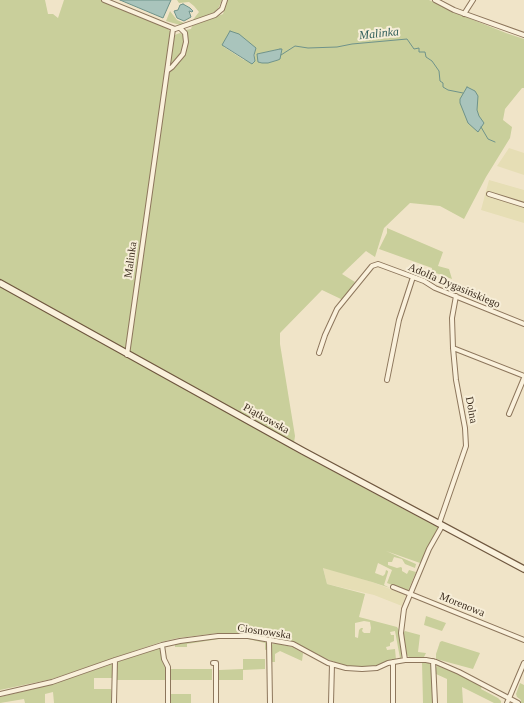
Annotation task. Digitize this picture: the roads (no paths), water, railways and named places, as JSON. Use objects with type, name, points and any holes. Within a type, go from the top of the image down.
[{"type":"main road","name":"Piątkowska","points":[[0,283],[440,525],[524,569]]},
{"type":"street","points":[[104,0],[173,29],[180,28],[216,15],[222,9],[225,0]]},
{"type":"street","points":[[435,0],[464,14],[524,35]]},
{"type":"street","points":[[464,14],[473,0]]},
{"type":"street","points":[[168,70],[183,54],[186,42],[185,33],[180,28]]},
{"type":"street","name":"Malinka","points":[[127,354],[173,29]]},
{"type":"street","points":[[489,194],[524,205]]},
{"type":"street","name":"Adolfa Dygasińskiego","points":[[319,353],[325,335],[337,309],[372,266],[378,264],[424,281],[435,288],[524,324]]},
{"type":"street","points":[[387,380],[399,320],[413,277]]},
{"type":"street","name":"Dolna","points":[[404,660],[401,633],[404,609],[440,525],[466,446],[465,428],[456,380],[453,348],[452,318],[456,296]]},
{"type":"street","points":[[453,348],[524,377],[509,414]]},
{"type":"street","name":"Morenowa","points":[[393,588],[524,640]]},
{"type":"street","name":"Ciosnowska","points":[[0,694],[52,682],[162,645],[218,636],[248,636],[293,644],[332,664],[346,668],[362,670],[377,668],[393,662],[416,659],[433,661],[518,703]]},
{"type":"street","points":[[269,640],[270,703]]},
{"type":"street","points":[[162,645],[164,658],[168,667],[168,703]]},
{"type":"street","points":[[114,703],[115,660]]},
{"type":"street","points":[[433,661],[435,703]]},
{"type":"street","points":[[213,662],[216,663],[216,703]]},
{"type":"street","points":[[393,662],[393,703]]},
{"type":"street","points":[[507,703],[524,663]]},
{"type":"street","points":[[332,664],[332,703]]},
{"type":"water","points":[[120,0],[171,0],[163,18]]},
{"type":"water","points":[[183,4],[193,11],[189,11],[191,17],[184,21],[177,18],[174,11],[178,10],[180,5]]},
{"type":"water","points":[[230,31],[239,34],[256,48],[254,55],[255,61],[252,64],[222,45]]},
{"type":"water","points":[[282,49],[280,59],[268,63],[258,62],[257,54]]},
{"type":"water","points":[[467,87],[475,91],[478,96],[477,110],[484,123],[478,132],[468,123],[460,103],[460,99]]},
{"type":"waterway","name":"Malinka","points":[[281,55],[295,46],[308,48],[337,47],[352,44],[407,39],[414,49],[419,48],[419,52],[425,52],[426,57],[432,61],[439,71],[440,81],[443,83],[443,87],[448,90],[463,93]]},
{"type":"waterway","name":"Malinka","points":[[481,127],[488,139],[495,142]]}]
